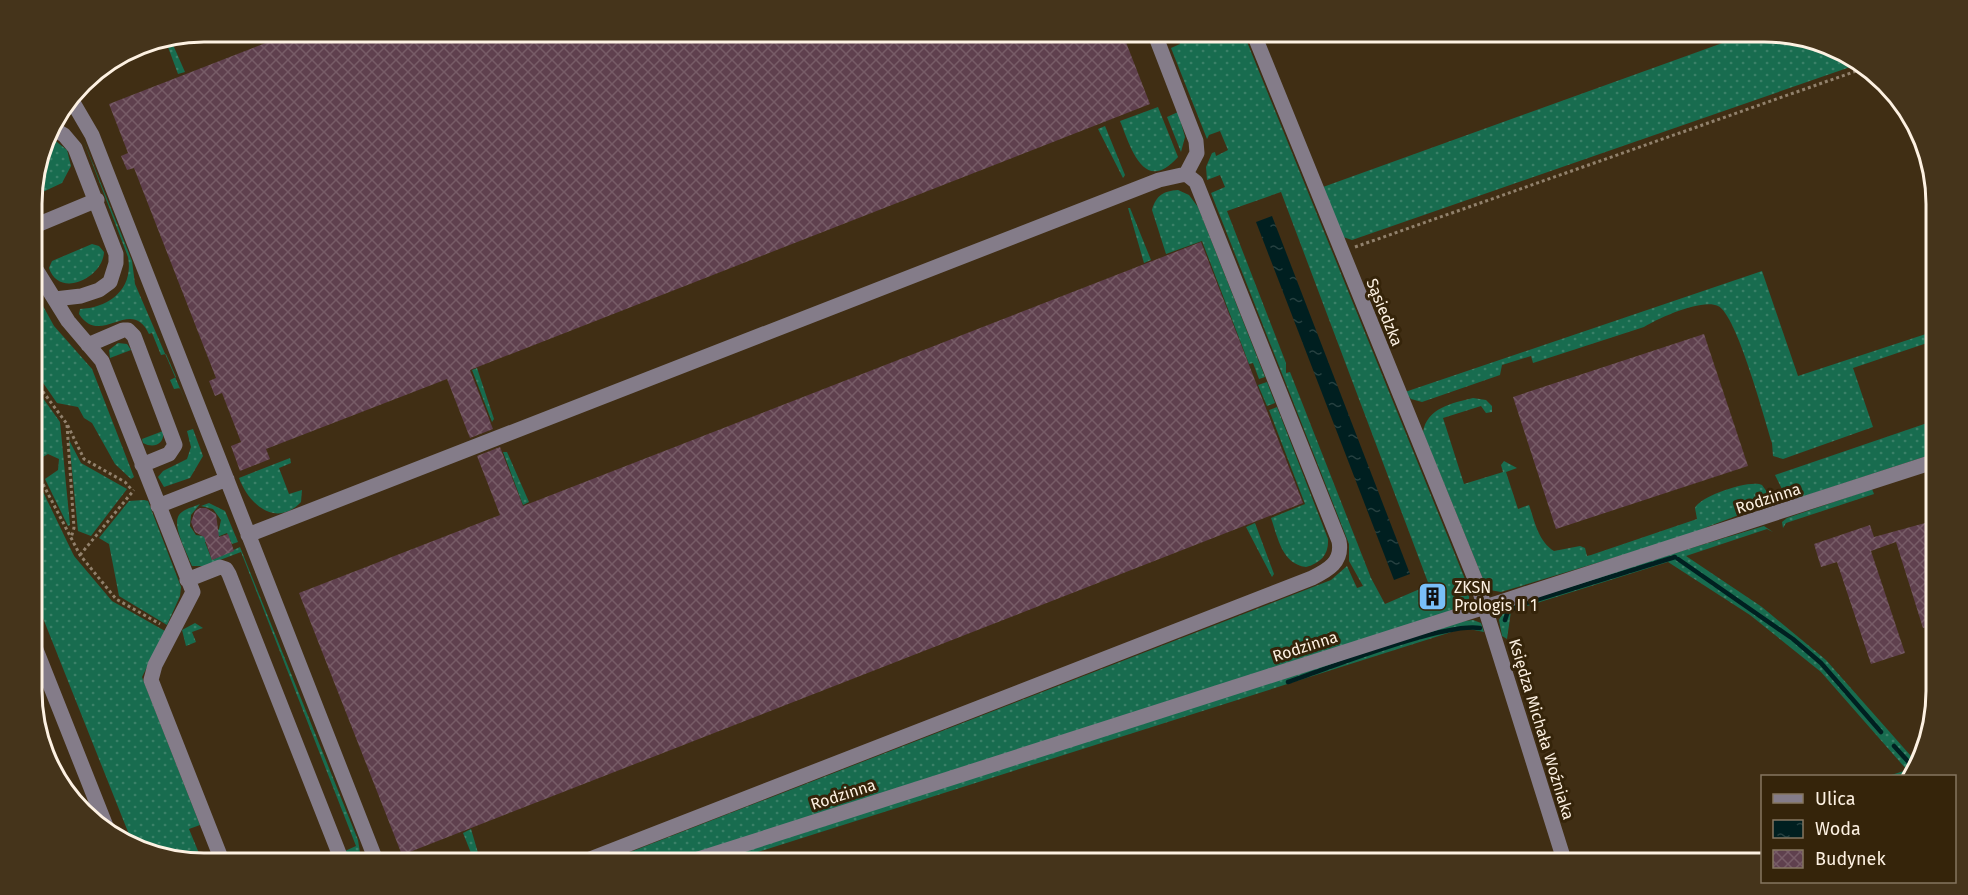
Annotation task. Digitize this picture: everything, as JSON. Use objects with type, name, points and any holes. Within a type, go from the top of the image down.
[{"type":"street","points":[[248,535],[1159,180],[1186,174],[1197,153],[1196,141],[1158,42]]},
{"type":"street","name":"Sąsiedzka","points":[[1257,42],[1485,606]]},
{"type":"street","points":[[75,106],[92,135],[373,853]]},
{"type":"street","points":[[55,300],[92,293],[106,285],[113,277],[116,254],[75,148],[59,132]]},
{"type":"street","points":[[606,853],[1312,579],[1333,566],[1340,552],[1339,541],[1205,199],[1196,182],[1186,174]]},
{"type":"street","points":[[42,223],[97,200]]},
{"type":"street","points":[[42,279],[73,328],[105,369],[192,592],[155,665],[152,680],[219,853]]},
{"type":"street","points":[[88,345],[123,330],[128,330],[134,336],[175,445],[169,454],[142,465]]},
{"type":"street","name":"Rodzinna","points":[[717,853],[1485,606],[1647,557],[1926,464]]},
{"type":"street","points":[[158,506],[227,479]]},
{"type":"street","points":[[187,580],[220,567],[226,569],[229,574],[339,853]]},
{"type":"street","name":"Księdza Michała Woźniaka","points":[[1485,606],[1562,853]]},
{"type":"street","points":[[42,665],[102,816]]},
{"type":"path","points":[[1342,252],[1856,71]]},
{"type":"path","points":[[42,390],[67,424],[84,459],[125,482],[132,490]]},
{"type":"path","points":[[67,424],[66,438],[74,528],[71,539]]},
{"type":"path","points":[[42,481],[80,555],[116,598],[172,631]]},
{"type":"path","points":[[80,555],[132,490],[141,489]]},
{"type":"green space","points":[[1179,42],[1247,42],[1469,589],[1469,599],[1457,609],[696,853],[628,853],[1331,580],[1347,566],[1357,588],[1363,586],[1349,561],[1349,544],[1211,193],[1225,187],[1220,175],[1207,180],[1206,167],[1212,153],[1215,152],[1216,156],[1228,150],[1220,131],[1209,135],[1207,139],[1171,48],[1180,44]],"holes":[[[1281,192],[1429,585],[1385,604],[1371,578],[1290,372],[1286,373],[1286,363],[1227,211]]]},
{"type":"green space","points":[[1725,42],[1774,42],[1795,45],[1826,54],[1850,67],[1352,240],[1343,237],[1323,187]]},
{"type":"green space","points":[[173,45],[185,72],[178,74],[168,46]]},
{"type":"green space","points":[[1158,107],[1178,157],[1166,167],[1156,171],[1140,163],[1120,121]]},
{"type":"green space","points":[[1178,112],[1185,137],[1181,152],[1167,117]]},
{"type":"green space","points":[[1105,126],[1125,175],[1123,178],[1098,129]]},
{"type":"green space","points":[[83,139],[132,261],[135,284],[165,354],[161,355],[152,333],[149,334],[142,323],[134,319],[97,326],[88,323],[79,314],[80,309],[101,305],[117,295],[127,278],[129,268],[128,257]]},
{"type":"green space","points":[[55,141],[67,150],[71,166],[62,183],[42,192],[48,162]]},
{"type":"green space","points":[[1178,190],[1189,195],[1198,207],[1265,377],[1259,379],[1253,363],[1249,364],[1202,241],[1166,254],[1152,210],[1161,195]]},
{"type":"green space","points":[[1128,208],[1130,208],[1151,260],[1144,263]]},
{"type":"green space","points":[[92,244],[99,246],[104,252],[102,261],[89,277],[71,283],[62,282],[54,277],[49,268],[52,261]]},
{"type":"green space","points":[[1762,271],[1798,376],[1926,334],[1926,343],[1853,368],[1873,427],[1783,459],[1773,456],[1772,443],[1756,391],[1733,328],[1725,313],[1718,306],[1711,304],[1681,310],[1644,327],[1533,363],[1531,356],[1502,365],[1500,375],[1422,402],[1411,399],[1405,392]]},
{"type":"green space","points":[[42,304],[54,326],[92,369],[134,477],[131,479],[115,464],[92,423],[84,418],[78,407],[57,403],[42,381]]},
{"type":"green space","points":[[118,343],[127,344],[131,350],[110,358],[109,350]]},
{"type":"green space","points":[[166,354],[176,377],[175,377]]},
{"type":"green space","points":[[477,368],[494,419],[492,422],[472,370]]},
{"type":"green space","points":[[175,377],[180,388],[174,389],[170,380]]},
{"type":"green space","points":[[1267,382],[1275,403],[1267,406],[1258,385]]},
{"type":"green space","points":[[42,397],[60,422],[70,525],[68,526],[45,479],[58,470],[59,459],[48,454],[42,458]]},
{"type":"green space","points":[[1473,398],[1486,400],[1492,406],[1492,412],[1486,413],[1481,406],[1443,418],[1464,484],[1503,472],[1501,465],[1504,461],[1517,468],[1506,472],[1518,509],[1529,505],[1541,537],[1554,551],[1580,546],[1585,548],[1587,556],[1697,519],[1695,508],[1699,503],[1737,486],[1762,485],[1767,492],[1766,498],[1762,504],[1752,509],[1692,534],[1501,592],[1490,590],[1485,584],[1423,432],[1425,424],[1435,412]]},
{"type":"green space","points":[[1277,407],[1328,539],[1323,557],[1306,567],[1291,561],[1286,555],[1271,518],[1305,504],[1269,410]]},
{"type":"green space","points":[[1926,423],[1926,456],[1799,498],[1785,495],[1775,475]]},
{"type":"green space","points":[[193,429],[203,456],[190,478],[164,487],[158,477],[163,471],[187,459],[191,447],[187,431]]},
{"type":"green space","points":[[163,431],[162,439],[158,444],[143,443],[142,439]]},
{"type":"green space","points":[[69,440],[81,463],[127,489],[91,536],[78,531]]},
{"type":"green space","points":[[503,452],[507,452],[529,502],[523,505]]},
{"type":"green space","points":[[290,458],[291,463],[279,468],[289,494],[302,490],[301,502],[292,510],[282,513],[264,510],[249,497],[239,478]]},
{"type":"green space","points":[[1872,489],[1874,494],[1786,523],[1783,528],[1782,522],[1787,518]]},
{"type":"green space","points":[[42,490],[74,556],[112,601],[165,631],[142,677],[200,825],[189,829],[199,853],[173,850],[142,841],[129,834],[42,616]]},
{"type":"green space","points":[[129,501],[148,501],[181,587],[180,596],[167,625],[119,596],[109,544],[99,538]]},
{"type":"green space","points":[[209,503],[225,511],[238,542],[232,544],[227,533],[205,542],[212,560],[240,547],[358,840],[360,853],[346,853],[345,851],[356,846],[241,552],[204,566],[192,566],[178,530],[178,516],[186,509],[200,504],[191,515],[190,526],[196,535],[209,537],[219,529],[221,520],[213,509],[201,506]]},
{"type":"green space","points":[[1255,523],[1274,574],[1272,577],[1246,527]]},
{"type":"green space","points":[[1764,526],[1773,532],[1767,529],[1686,556],[1762,607],[1826,660],[1912,757],[1906,769],[1821,672],[1750,615],[1668,562],[1511,611],[1507,639],[1502,636],[1499,620],[1505,608],[1603,575]]},
{"type":"green space","points":[[1473,620],[1481,623],[1484,632],[1464,628],[755,853],[735,853],[1458,622]]},
{"type":"green space","points":[[195,623],[203,628],[192,632],[196,642],[186,646],[182,630]]},
{"type":"green space","points":[[1905,771],[1902,775],[1891,775]]},
{"type":"green space","points":[[471,829],[478,853],[471,853],[463,833]]},
{"type":"water","points":[[1272,216],[1410,574],[1394,580],[1256,222]]},
{"type":"building","points":[[268,42],[1126,42],[1150,104],[470,370],[493,429],[470,438],[447,379],[266,449],[270,459],[240,471],[231,446],[241,442],[222,393],[215,396],[209,381],[216,378],[134,168],[127,170],[121,156],[128,153],[109,104]]},
{"type":"building","points":[[1201,242],[1303,503],[407,853],[401,853],[299,593],[500,515],[477,456],[500,447],[523,506]]},
{"type":"building","points":[[1704,334],[1748,466],[1556,529],[1513,397]]},
{"type":"building","points":[[206,508],[216,514],[219,537],[228,534],[234,551],[212,560],[204,537],[195,532],[191,522],[195,511]]},
{"type":"building","points":[[1926,523],[1926,627],[1923,628],[1896,542],[1871,551],[1905,653],[1871,664],[1837,562],[1821,567],[1814,544],[1870,525],[1874,537]]},
{"type":"waterway","points":[[1505,620],[1508,611],[1523,604],[1675,557]]},
{"type":"waterway","points":[[1678,559],[1793,639],[1821,663],[1881,732]]},
{"type":"waterway","points":[[1288,682],[1414,639],[1463,628],[1480,628]]},
{"type":"waterway","points":[[1894,746],[1909,762]]},
{"type":"place","name":"ZKSN Prologis II 1","points":[[1433,596]]}]
